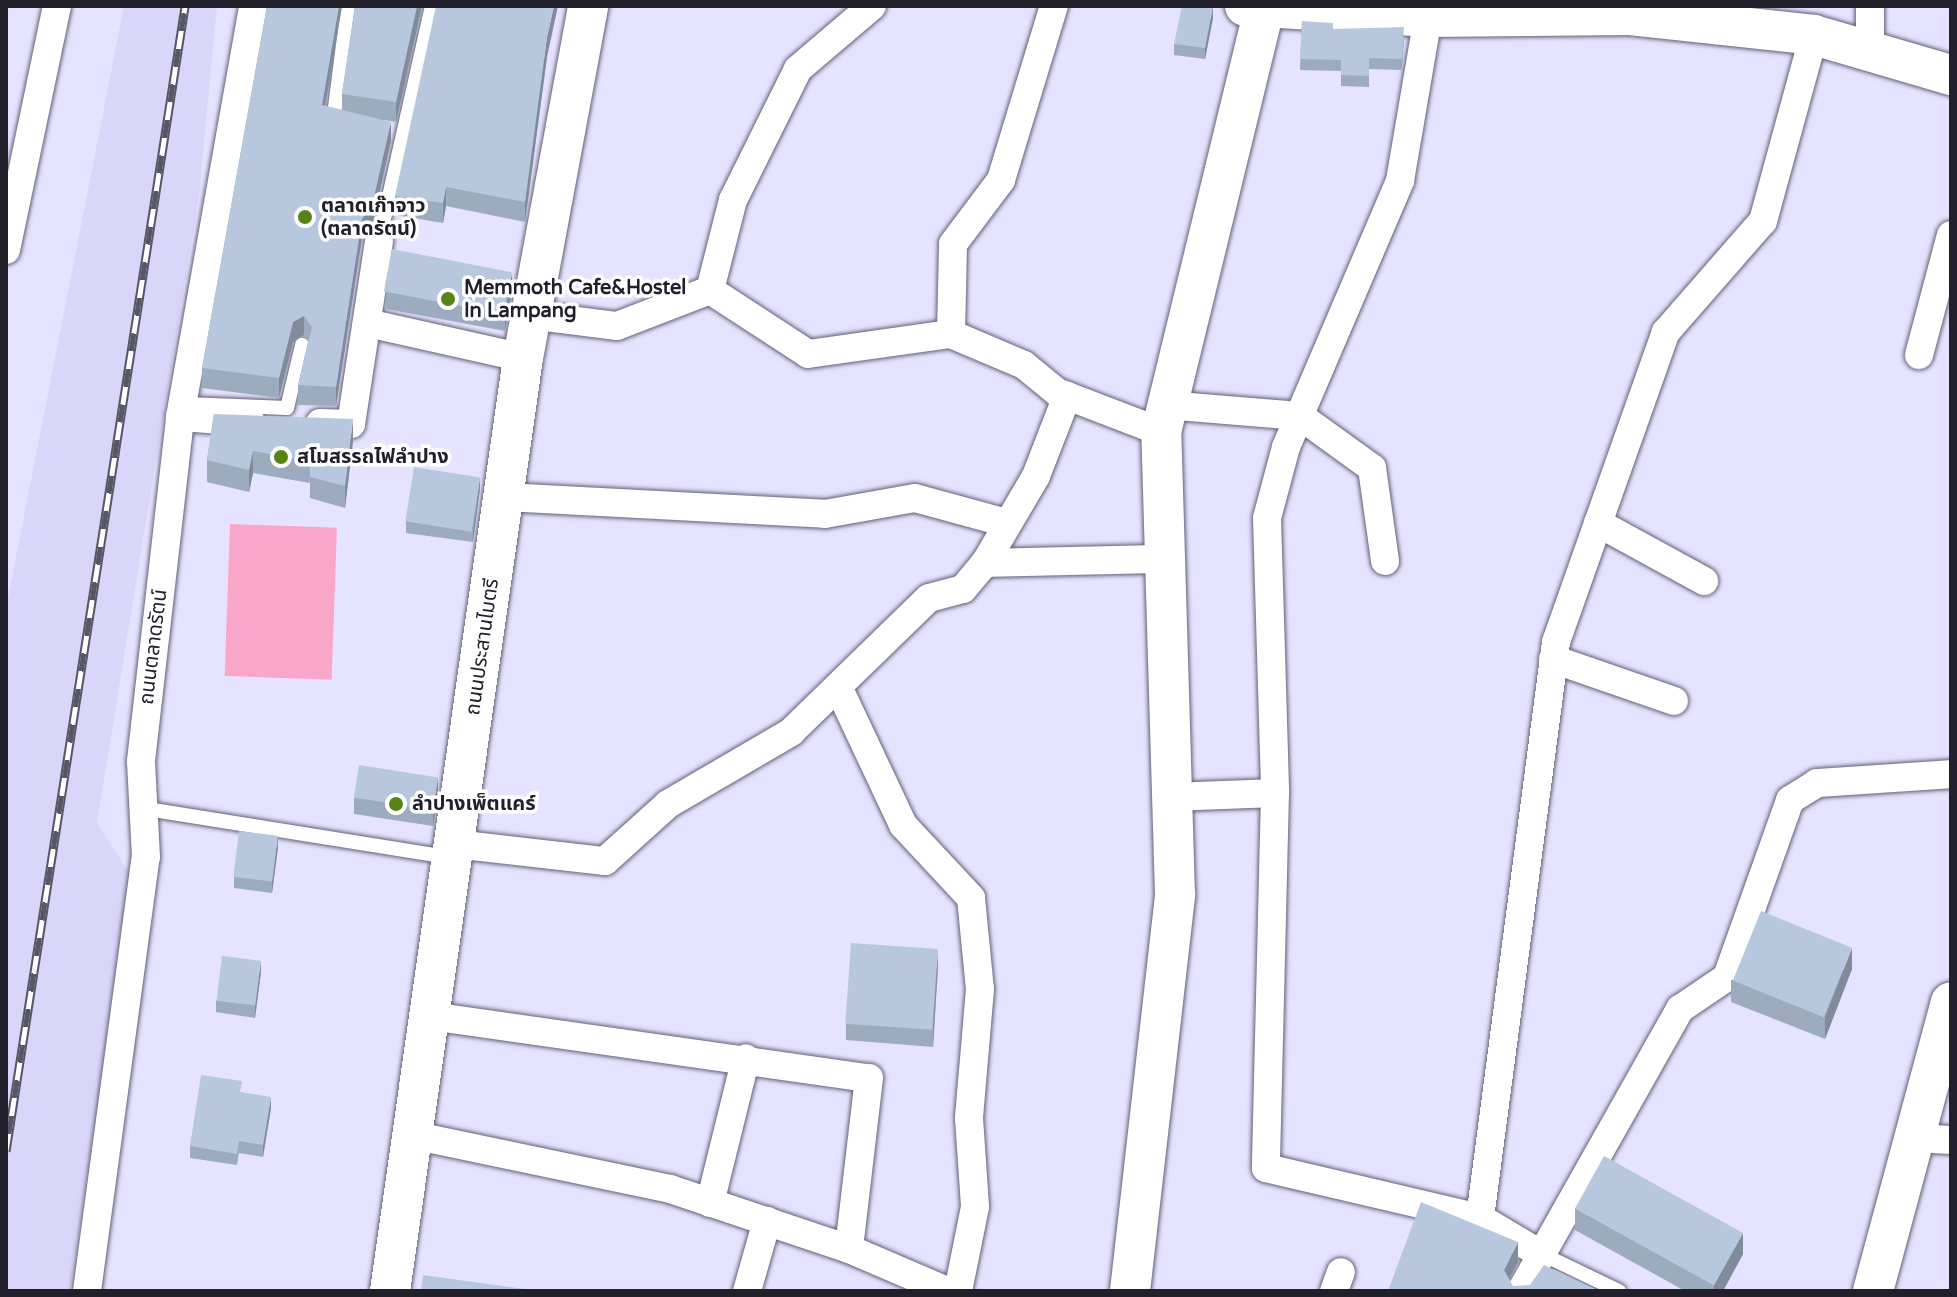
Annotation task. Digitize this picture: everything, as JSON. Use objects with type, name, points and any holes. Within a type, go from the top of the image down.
[{"type":"street","points":[[6,250],[57,6]]},
{"type":"street","name":"ถนนตลาดรัตน์","points":[[87,1291],[146,857],[139,808],[183,411],[253,6]]},
{"type":"street","name":"ถนนประสานไมตรี","points":[[390,1291],[523,358],[588,6]]},
{"type":"street","points":[[710,290],[733,200],[798,69],[872,6]]},
{"type":"street","points":[[951,334],[953,244],[1001,180],[1054,6]]},
{"type":"street","points":[[1870,6],[1870,47]]},
{"type":"street","points":[[1130,1291],[1175,895],[1163,419],[1258,7],[1428,17],[1555,12],[1630,15],[1814,35],[1870,47],[1951,75]]},
{"type":"street","points":[[1428,17],[1400,181],[1300,416],[1267,518],[1275,793],[1266,1168],[1480,1218],[1539,1253]]},
{"type":"street","points":[[1480,1218],[1553,659],[1666,332],[1763,221],[1814,35]]},
{"type":"street","points":[[1919,355],[1951,235]]},
{"type":"street","points":[[183,411],[351,424],[379,241]]},
{"type":"street","points":[[530,315],[617,326],[710,290]]},
{"type":"street","points":[[710,290],[808,354],[951,334],[1024,365],[1067,396],[1163,419],[1300,416],[1372,468],[1385,561]]},
{"type":"street","points":[[367,323],[523,358]]},
{"type":"street","points":[[454,851],[605,861],[668,804],[755,757],[840,691],[929,598],[963,589],[985,563],[1007,523],[1067,396]]},
{"type":"street","points":[[505,497],[825,514],[915,498],[1007,523]]},
{"type":"street","points":[[1598,523],[1704,581]]},
{"type":"street","points":[[985,563],[1166,559]]},
{"type":"street","points":[[1553,659],[1674,701]]},
{"type":"street","points":[[840,691],[903,825],[971,898],[980,989],[969,1118],[975,1207],[958,1291]]},
{"type":"street","points":[[1521,1291],[1539,1253],[1680,1009],[1727,977],[1790,800],[1817,783],[1951,774]]},
{"type":"street","points":[[1172,797],[1275,793]]},
{"type":"street","points":[[1873,1291],[1933,1139],[1951,1002]]},
{"type":"street","points":[[431,1016],[568,1041],[746,1058],[869,1078],[849,1249]]},
{"type":"street","points":[[710,1203],[746,1058]]},
{"type":"street","points":[[412,1135],[710,1203],[849,1249],[947,1291]]},
{"type":"street","points":[[747,1291],[767,1221]]},
{"type":"lane","points":[[348,6],[330,112],[331,122],[351,130]]},
{"type":"lane","points":[[379,241],[396,133],[432,6]]},
{"type":"lane","points":[[183,411],[287,408],[302,345]]},
{"type":"lane","points":[[139,808],[454,851]]},
{"type":"lane","points":[[1539,1253],[1619,1291]]},
{"type":"shaded area","points":[[124,6],[217,6],[199,195],[97,823],[132,877],[70,1291],[6,1291],[6,608]]},
{"type":"shaded area","points":[[230,524],[337,528],[332,680],[225,676]]},
{"type":"building","name":"ตลาดเก๊าจาว (ตลาดรัตน์)","points":[[267,6],[339,6],[322,105],[391,122],[372,206],[362,219],[336,387],[298,385],[312,327],[304,316],[293,322],[279,378],[202,368]]},
{"type":"building","points":[[355,6],[417,6],[396,102],[342,94]]},
{"type":"building","points":[[436,6],[554,6],[525,202],[446,187],[443,203],[395,196]]},
{"type":"building","points":[[1182,6],[1213,6],[1205,48],[1174,44]]},
{"type":"building","points":[[1302,21],[1333,23],[1333,29],[1404,27],[1402,59],[1369,58],[1369,76],[1341,75],[1341,60],[1300,59]]},
{"type":"building","points":[[392,249],[512,272],[504,314],[384,291]]},
{"type":"building","name":"สโมสรรถไฟลำปาง","points":[[214,414],[353,419],[345,486],[310,477],[310,461],[253,451],[249,470],[207,460]]},
{"type":"building","points":[[414,467],[480,477],[472,532],[405,521]]},
{"type":"building","points":[[359,765],[438,778],[433,810],[354,798]]},
{"type":"building","points":[[239,831],[278,836],[272,881],[233,877]]},
{"type":"building","points":[[1761,911],[1852,948],[1824,1017],[1733,981]]},
{"type":"building","points":[[851,943],[938,949],[932,1030],[845,1024]]},
{"type":"building","points":[[222,956],[261,961],[255,1005],[217,1001]]},
{"type":"building","points":[[201,1075],[242,1081],[240,1092],[271,1097],[263,1145],[239,1141],[237,1154],[190,1146]]},
{"type":"building","points":[[1604,1156],[1743,1233],[1714,1286],[1575,1208]]},
{"type":"building","points":[[1421,1202],[1518,1242],[1504,1270],[1513,1286],[1530,1285],[1544,1265],[1599,1291],[1388,1291]]},
{"type":"building","points":[[423,1275],[538,1291],[421,1291]]},
{"type":"railway","points":[[6,1151],[185,6]]},
{"type":"place","name":"ตลาดเก๊าจาว (ตลาดรัตน์)","points":[[305,217]]},
{"type":"place","name":"Memmoth Cafe&Hostel In Lampang","points":[[448,299]]},
{"type":"place","name":"สโมสรรถไฟลำปาง","points":[[281,457]]},
{"type":"place","name":"ลำปางเพ็ตแคร์","points":[[396,804]]}]
